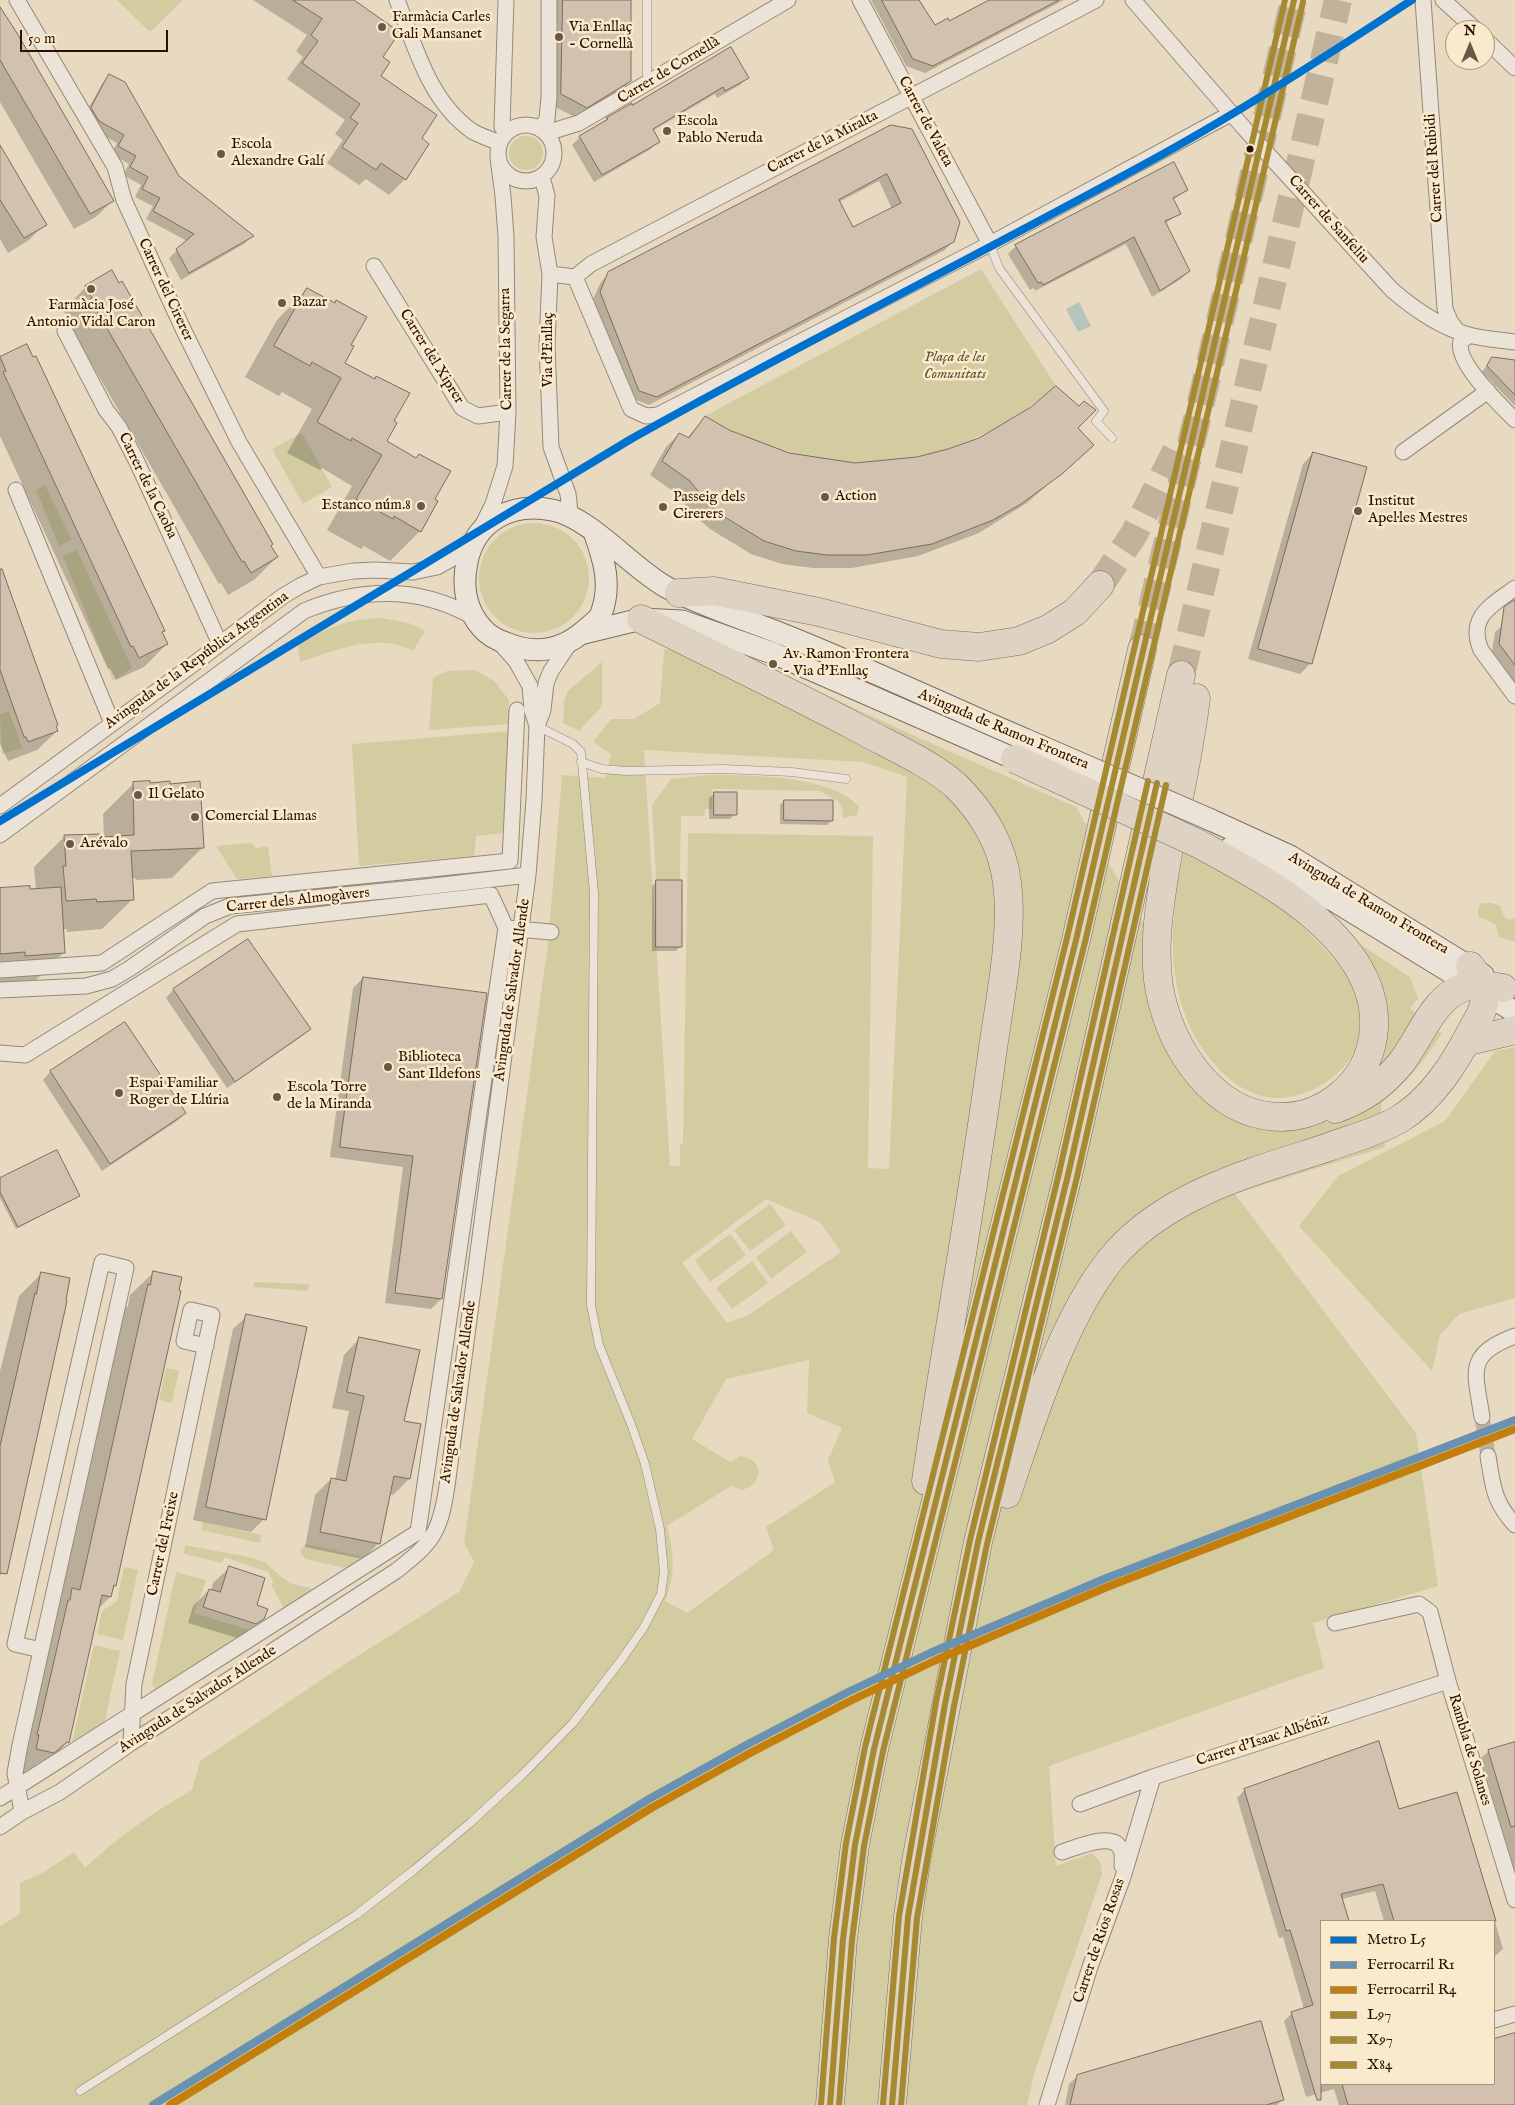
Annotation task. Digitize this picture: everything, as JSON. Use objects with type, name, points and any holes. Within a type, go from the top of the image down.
[{"type":"highway","points":[[679,594],[714,590],[819,612],[941,644],[979,647],[1019,641],[1048,629],[1075,612],[1100,585]]},
{"type":"highway","points":[[641,619],[806,701],[931,768],[954,784],[978,811],[996,840],[1005,868],[1008,912],[1001,984],[916,1569]]},
{"type":"highway","points":[[830,2105],[843,1940],[859,1826],[874,1748],[916,1569],[1076,940],[1142,649]]},
{"type":"highway","points":[[892,2105],[908,1917],[916,1862],[961,1628],[985,1539],[1181,675]]},
{"type":"highway","points":[[985,1539],[1066,1337],[1084,1300],[1100,1274],[1118,1252],[1144,1227],[1174,1207],[1211,1188],[1250,1172],[1374,1132],[1414,1109],[1436,1086],[1465,1042],[1484,1007],[1487,985],[1458,991],[1440,1005],[1402,1062],[1380,1086],[1364,1097],[1332,1111],[1286,1117],[1256,1114],[1228,1102],[1208,1086],[1191,1066],[1177,1042],[1167,1018],[1156,959],[1160,904],[1192,733],[1196,698]]},
{"type":"highway","points":[[1022,750],[1203,833],[1239,865],[1278,890],[1304,910],[1350,954],[1369,990],[1373,1007],[1372,1046],[1365,1065],[1346,1090],[1331,1103],[1309,1112],[1286,1117]]},
{"type":"highway","points":[[1465,1042],[1515,1030]]},
{"type":"street","name":"Carrer del Cirerer","points":[[17,0],[115,167],[124,200],[183,330],[239,442],[319,578]]},
{"type":"street","points":[[397,0],[431,85],[440,100],[472,131],[502,144]]},
{"type":"street","points":[[502,144],[518,126],[529,125],[543,131],[554,148],[552,164],[542,177],[533,181],[515,179],[507,174],[501,166],[506,0]]},
{"type":"street","points":[[543,131],[547,119],[549,97],[549,0]]},
{"type":"street","name":"Carrer de Cornellà","points":[[543,131],[579,123],[788,0]]},
{"type":"street","name":"Carrer de Valeta","points":[[860,0],[990,244]]},
{"type":"street","name":"Carrer de la Miralta","points":[[575,277],[591,264],[1096,0]]},
{"type":"street","name":"Carrer de Sanfeliu","points":[[1133,0],[1232,114],[1392,290],[1412,307],[1464,334],[1515,342]]},
{"type":"street","name":"Carrer del Rubidi","points":[[1423,0],[1445,309],[1450,321],[1464,334]]},
{"type":"street","points":[[1443,0],[1465,20]]},
{"type":"street","points":[[1495,49],[1515,68]]},
{"type":"street","points":[[550,274],[575,277],[631,409],[646,416],[658,415],[990,244],[1232,114]]},
{"type":"street","name":"Carrer de la Segarra","points":[[473,542],[493,504],[505,466],[508,412],[506,237],[502,144]]},
{"type":"street","name":"Via d'Enllaç","points":[[542,177],[547,196],[544,238],[550,274],[547,346],[551,447],[568,494],[570,512],[576,519]]},
{"type":"street","name":"Carrer del Xiprer","points":[[374,266],[462,408],[478,416],[508,412]]},
{"type":"street","name":"Carrer de la Caoba","points":[[65,332],[106,410],[119,427],[137,462],[220,644]]},
{"type":"street","points":[[1464,334],[1460,353],[1488,391],[1515,420]]},
{"type":"street","points":[[1403,452],[1488,391]]},
{"type":"street","points":[[16,490],[112,723]]},
{"type":"street","points":[[521,508],[553,510],[576,519],[594,532],[604,561],[607,581],[600,617],[576,637],[554,648],[542,651],[519,649],[496,639],[483,630],[475,618],[465,594],[464,574],[473,542],[494,519],[521,508]]},
{"type":"street","name":"Avinguda de Ramon Frontera","points":[[594,532],[648,576],[679,594],[698,603],[782,634],[1022,750]]},
{"type":"street","name":"Avinguda de la República Argentina","points":[[0,806],[7,797],[112,723],[283,596],[319,578],[353,571],[413,572],[438,567],[473,542]]},
{"type":"street","points":[[1515,588],[1484,611],[1476,628],[1477,642],[1481,650],[1515,696]]},
{"type":"street","name":"Avinguda de la República Argentina","points":[[0,835],[304,611],[323,603],[357,594],[384,592],[436,600],[456,607],[475,618]]},
{"type":"street","name":"Avinguda de Ramon Frontera","points":[[576,637],[641,619],[673,619],[682,621],[775,654],[1022,750]]},
{"type":"street","name":"Avinguda de Salvador Allende","points":[[536,726],[543,710],[549,677],[576,637]]},
{"type":"street","name":"Avinguda de Salvador Allende","points":[[0,1827],[22,1812],[60,1792],[131,1743],[396,1571],[425,1546],[440,1522],[447,1486],[513,929],[528,875],[534,800],[536,726],[532,710],[530,686],[516,661],[496,639]]},
{"type":"street","points":[[0,970],[102,963],[212,891],[510,861],[517,710]]},
{"type":"street","name":"Avinguda de Ramon Frontera","points":[[1203,833],[1336,902],[1487,985],[1515,1012]]},
{"type":"street","name":"Carrer dels Almogàvers","points":[[0,990],[86,986],[112,979],[205,916],[230,906],[425,888],[528,875]]},
{"type":"street","points":[[0,1053],[26,1054],[237,924],[491,895],[513,929],[418,1532],[0,1798]]},
{"type":"street","points":[[513,929],[550,932]]},
{"type":"street","points":[[22,1812],[15,1773],[20,1745],[126,1268],[102,1262],[15,1644],[41,1650]]},
{"type":"street","points":[[1482,1417],[1475,1376],[1478,1362],[1487,1349],[1515,1336]]},
{"type":"street","name":"Carrer del Freixe","points":[[131,1743],[134,1684],[137,1668],[206,1346]]},
{"type":"street","points":[[1488,1456],[1498,1502],[1502,1511],[1515,1525]]},
{"type":"street","name":"Rambla de Solanes","points":[[1335,1623],[1419,1604],[1430,1612],[1448,1681],[1515,1900]]},
{"type":"street","name":"Carrer d'Isaac Albéniz","points":[[1080,1804],[1153,1777],[1448,1681]]},
{"type":"street","name":"Carrer de Rios Rosas","points":[[1047,2105],[1090,1967],[1123,1877],[1153,1777]]},
{"type":"street","points":[[1062,1852],[1096,1841],[1108,1840],[1116,1842],[1121,1849],[1123,1877]]},
{"type":"street","points":[[1495,2020],[1515,2014]]},
{"type":"lane","points":[[647,0],[647,84]]},
{"type":"lane","points":[[990,244],[999,268],[1104,411],[1096,420],[1112,438]]},
{"type":"lane","points":[[80,2091],[356,1915],[470,1823],[522,1775],[573,1723],[622,1660],[644,1627],[661,1594],[664,1552],[656,1507],[645,1464],[631,1424],[599,1345],[591,1305],[594,893],[581,752],[573,744],[536,726]]},
{"type":"lane","points":[[581,762],[602,769],[626,771],[723,769],[792,772],[846,779]]},
{"type":"green space","points":[[117,0],[183,0],[150,32]]},
{"type":"green space","points":[[526,136],[538,141],[543,153],[538,165],[526,170],[514,165],[509,153],[514,141]]},
{"type":"green space","name":"Plaça de les Comunitats","points":[[981,269],[1056,386],[1016,416],[974,439],[930,454],[886,461],[841,461],[795,454],[750,439],[705,416]]},
{"type":"green space","points":[[302,433],[332,487],[303,504],[272,449]]},
{"type":"green space","points":[[45,485],[72,540],[59,546],[36,490]]},
{"type":"green space","points":[[534,523],[555,527],[573,539],[585,557],[589,578],[585,599],[573,617],[555,629],[534,633],[513,629],[495,617],[483,599],[479,578],[483,557],[495,539],[513,527]]},
{"type":"green space","points":[[77,550],[132,668],[113,681],[63,556]]},
{"type":"green space","points":[[381,618],[409,623],[425,631],[413,651],[385,643],[371,643],[342,648],[300,662],[298,646],[317,634],[327,629],[358,620]]},
{"type":"green space","points":[[701,638],[1076,807],[1148,931],[1185,1069],[1301,1125],[1331,1122],[1362,1108],[1435,1029],[1442,1033],[1414,1071],[1381,1104],[1385,1147],[1235,1194],[1416,1433],[1438,1586],[1313,1623],[1324,1668],[1049,1766],[1056,1866],[1092,1853],[1100,1861],[1102,1874],[1035,2071],[1027,2105],[0,2105],[0,1926],[20,1914],[20,1883],[44,1872],[74,1852],[85,1868],[136,1826],[192,1790],[200,1761],[348,1662],[459,1592],[474,1562],[464,1543],[548,944],[562,775],[605,778],[611,754],[593,742],[611,719],[634,719],[660,703],[664,650]],"holes":[[[644,750],[863,762],[907,777],[889,1169],[868,1168],[873,836],[688,833],[683,1143],[680,1144],[680,1166],[670,1166]],[[766,1199],[820,1222],[841,1252],[747,1316],[727,1323],[682,1263]],[[809,1360],[807,1413],[842,1428],[828,1460],[835,1482],[766,1527],[774,1550],[687,1613],[665,1601],[671,1582],[673,1564],[667,1526],[731,1486],[742,1490],[750,1487],[755,1482],[759,1472],[754,1462],[748,1458],[740,1456],[730,1462],[692,1439],[726,1379]]]},
{"type":"green space","points":[[602,662],[602,706],[579,731],[563,723],[564,703],[567,692]]},
{"type":"green space","points":[[475,670],[494,681],[509,700],[508,724],[429,730],[433,678],[447,671]]},
{"type":"green space","points":[[9,711],[22,748],[2,754],[0,714]]},
{"type":"green space","points":[[509,731],[503,833],[476,836],[474,856],[359,866],[352,744]]},
{"type":"green space","points":[[709,775],[767,777],[810,783],[830,788],[847,796],[859,807],[857,815],[843,818],[842,807],[838,801],[820,791],[712,789],[712,809],[705,809],[704,816],[681,816],[680,880],[656,880],[652,805],[671,779]]},
{"type":"green space","points":[[251,843],[256,848],[268,846],[272,876],[237,879],[216,846]]},
{"type":"green space","points":[[1184,851],[1234,877],[1270,900],[1316,940],[1336,962],[1340,959],[1359,999],[1358,1037],[1355,1049],[1342,1069],[1322,1085],[1311,1091],[1287,1097],[1275,1098],[1259,1095],[1243,1088],[1229,1078],[1217,1067],[1199,1043],[1186,1018],[1178,992],[1174,964],[1175,908]]},
{"type":"green space","points":[[1482,903],[1492,903],[1500,906],[1505,918],[1510,920],[1515,917],[1515,942],[1499,937],[1496,925],[1478,916],[1478,908]]},
{"type":"green space","points":[[1360,944],[1410,977],[1418,998],[1410,1008],[1417,1014],[1390,1057],[1374,1074],[1382,1044],[1386,1012],[1381,991],[1354,945]]},
{"type":"green space","points":[[1515,1047],[1515,1298],[1459,1314],[1440,1335],[1432,1371],[1299,1226],[1338,1176],[1445,1121],[1495,1051]]},
{"type":"green space","points":[[770,1204],[786,1225],[750,1251],[734,1230]]},
{"type":"green space","points":[[791,1231],[807,1252],[771,1279],[756,1257]]},
{"type":"green space","points":[[730,1234],[746,1255],[710,1282],[695,1260]]},
{"type":"green space","points":[[752,1261],[768,1283],[732,1309],[716,1288]]},
{"type":"green space","points":[[255,1282],[309,1284],[308,1291],[253,1287]]},
{"type":"green space","points":[[166,1368],[179,1370],[172,1403],[159,1400]]},
{"type":"green space","points":[[203,1522],[262,1535],[260,1543],[201,1530]]},
{"type":"green space","points":[[306,1544],[359,1556],[362,1561],[349,1569],[306,1559],[302,1556],[300,1550]]},
{"type":"green space","points":[[185,1545],[253,1558],[266,1563],[284,1579],[293,1584],[315,1589],[286,1613],[271,1584],[274,1582],[268,1572],[224,1557],[222,1563],[184,1554]]},
{"type":"green space","points":[[124,1567],[138,1570],[123,1640],[97,1634],[102,1611],[117,1601]]},
{"type":"green space","points":[[176,1572],[206,1580],[194,1613],[256,1632],[160,1692],[154,1689],[152,1683]]},
{"type":"green space","points":[[94,1645],[120,1651],[104,1724],[70,1751]]},
{"type":"shaded area","points":[[1079,302],[1091,326],[1078,332],[1066,309]]},
{"type":"building","points":[[293,0],[354,0],[398,31],[399,33],[383,57],[390,62],[381,76],[437,115],[422,138],[429,144],[406,180],[381,163],[376,170],[342,147],[358,123],[350,118],[360,104],[302,63],[318,41],[311,35],[322,19]]},
{"type":"building","points":[[563,0],[631,0],[631,81],[587,108],[561,94]]},
{"type":"building","points":[[882,0],[919,0],[935,25],[948,18],[949,21],[989,0],[1059,0],[933,66],[913,59]]},
{"type":"building","points":[[0,7],[114,201],[90,214],[0,60]]},
{"type":"building","points":[[731,47],[749,78],[725,91],[723,87],[653,129],[660,142],[602,175],[579,136],[608,119],[606,118],[632,103],[632,105]]},
{"type":"building","points":[[109,74],[125,82],[179,176],[254,236],[189,273],[176,249],[194,234],[153,211],[160,198],[142,189],[148,177],[130,167],[136,156],[118,146],[124,135],[99,121],[91,108]]},
{"type":"building","points":[[891,125],[912,129],[960,222],[954,242],[657,397],[639,391],[600,292],[608,272]],"holes":[[[887,174],[901,203],[853,227],[839,200]]]},
{"type":"building","points":[[0,145],[47,225],[24,238],[0,200]]},
{"type":"building","points":[[1174,162],[1188,190],[1173,198],[1181,214],[1165,221],[1190,271],[1160,291],[1134,237],[1043,285],[1041,282],[1038,283],[1015,245]]},
{"type":"building","points":[[112,270],[119,283],[122,281],[273,544],[271,546],[278,557],[251,573],[244,561],[242,562],[90,299],[92,298],[85,286]]},
{"type":"building","points":[[307,288],[335,303],[336,300],[367,317],[351,345],[354,346],[345,363],[375,379],[376,376],[410,393],[394,421],[397,423],[387,441],[416,458],[419,454],[451,471],[435,499],[438,501],[421,532],[394,516],[393,519],[356,499],[382,455],[352,438],[351,441],[317,422],[341,378],[312,362],[310,366],[274,346]]},
{"type":"building","points":[[27,344],[33,357],[36,356],[165,631],[162,632],[168,644],[139,658],[133,646],[131,647],[3,372],[6,371],[0,357]]},
{"type":"building","points":[[1492,357],[1515,360],[1515,395],[1487,366]]},
{"type":"building","points":[[1056,386],[1079,406],[1084,401],[1096,410],[1078,428],[1094,445],[1062,474],[1021,504],[993,520],[932,544],[867,555],[827,555],[796,551],[764,541],[723,516],[704,499],[690,481],[662,461],[679,433],[689,438],[705,416],[729,430],[789,453],[855,463],[917,457],[979,438],[1031,407]]},
{"type":"building","points":[[1313,452],[1367,467],[1312,664],[1258,649]]},
{"type":"building","points":[[2,569],[58,725],[56,726],[58,731],[28,742],[26,737],[24,737],[0,670],[0,570]]},
{"type":"building","points":[[1515,600],[1515,665],[1499,644],[1504,607]]},
{"type":"building","points":[[150,781],[150,783],[170,781],[170,784],[200,781],[204,848],[131,851],[134,900],[97,902],[96,899],[66,901],[63,866],[66,866],[64,835],[100,834],[101,837],[134,835],[133,782]]},
{"type":"building","points":[[714,792],[737,792],[737,815],[714,815]]},
{"type":"building","points":[[784,800],[833,800],[833,821],[784,820]]},
{"type":"building","points":[[656,880],[682,880],[682,947],[656,947]]},
{"type":"building","points":[[30,886],[30,889],[61,887],[65,953],[25,956],[25,952],[0,954],[0,888]]},
{"type":"building","points":[[248,939],[311,1029],[235,1082],[173,989]]},
{"type":"building","points":[[363,977],[487,993],[442,1299],[395,1293],[413,1156],[340,1147]]},
{"type":"building","name":"Espai Familiar Roger de Llúria","points":[[125,1022],[186,1113],[110,1164],[50,1071]]},
{"type":"building","points":[[57,1150],[80,1196],[18,1227],[0,1192],[0,1178]]},
{"type":"building","points":[[153,1271],[182,1277],[179,1290],[181,1291],[116,1586],[114,1585],[111,1597],[102,1595],[69,1743],[67,1742],[54,1753],[36,1749],[39,1735],[37,1735],[68,1600],[70,1600],[72,1588],[80,1590],[148,1284],[150,1285]]},
{"type":"building","points":[[41,1272],[70,1278],[67,1301],[7,1574],[0,1573],[0,1446]]},
{"type":"building","points":[[246,1314],[307,1327],[266,1520],[206,1507]]},
{"type":"building","points":[[359,1337],[420,1350],[404,1421],[421,1424],[410,1479],[394,1476],[380,1544],[320,1532],[331,1478],[346,1481],[364,1396],[347,1392]]},
{"type":"building","points":[[229,1566],[265,1578],[257,1605],[268,1609],[264,1619],[256,1624],[203,1607],[209,1589],[220,1592]]},
{"type":"building","points":[[1379,1741],[1399,1809],[1457,1792],[1496,1921],[1394,1920],[1383,1884],[1341,1894],[1349,1920],[1320,1920],[1321,2100],[1317,2100],[1291,2012],[1313,2005],[1290,1930],[1286,1931],[1244,1789]]},
{"type":"building","points":[[1515,1742],[1515,1826],[1511,1827],[1488,1750]]},
{"type":"building","points":[[1261,2021],[1284,2100],[1266,2105],[1070,2105],[1077,2075]]},
{"type":"building","points":[[1515,2033],[1515,2105],[1348,2105],[1342,2085],[1495,2085],[1495,2039]]},
{"type":"tunnel","points":[[1142,649],[1294,0]]},
{"type":"tunnel","points":[[1181,675],[1338,0]]},
{"type":"tunnel","points":[[1100,585],[1134,534],[1178,447]]},
{"type":"tunnel","points":[[1482,1417],[1488,1456]]},
{"type":"metro line","name":"L5","points":[[0,821],[631,439],[758,369],[1178,146],[1279,85],[1412,0]]},
{"type":"rail line","name":"R1","points":[[153,2105],[649,1799],[748,1744],[846,1693],[930,1653],[1104,1579],[1515,1420]]},
{"type":"rail line","name":"R4","points":[[170,2105],[653,1807],[752,1752],[850,1701],[934,1661],[1107,1587],[1515,1429]]},
{"type":"transit line","name":"X84","points":[[821,2104],[834,1938],[846,1843],[865,1747],[1067,938],[1285,0]]},
{"type":"transit line","name":"L97","points":[[830,2105],[843,1939],[855,1845],[874,1749],[1076,940],[1294,0]]},
{"type":"transit line","name":"X97","points":[[839,2105],[852,1940],[864,1846],[883,1751],[1085,942],[1303,2]]},
{"type":"transit line","name":"X84","points":[[883,2104],[899,1916],[936,1702],[970,1540],[1059,1173],[1148,781]]},
{"type":"transit line","name":"L97","points":[[892,2105],[908,1917],[945,1704],[978,1542],[1068,1175],[1157,783]]},
{"type":"transit line","name":"X97","points":[[901,2105],[917,1918],[954,1706],[987,1544],[1077,1177],[1166,785]]},
{"type":"place","name":"Farmàcia Carles Gali Mansanet","points":[[382,27]]},
{"type":"place","name":"Via Enllaç - Cornellà","points":[[559,37]]},
{"type":"place","name":"Escola Pablo Neruda","points":[[667,131]]},
{"type":"place","name":"Escola Alexandre Galí","points":[[221,154]]},
{"type":"place","name":"Farmàcia José Antonio Vidal Caron","points":[[91,289]]},
{"type":"place","name":"Bazar","points":[[282,303]]},
{"type":"place","name":"Action","points":[[825,497]]},
{"type":"place","name":"Estanco núm.8","points":[[421,506]]},
{"type":"place","name":"Passeig dels Cirerers","points":[[663,507]]},
{"type":"place","name":"Institut Apel·les Mestres","points":[[1358,511]]},
{"type":"place","name":"Av. Ramon Frontera - Via d'Enllaç","points":[[773,664]]},
{"type":"place","name":"Il Gelato","points":[[138,795]]},
{"type":"place","name":"Comercial Llamas","points":[[195,817]]},
{"type":"place","name":"Arévalo","points":[[70,844]]},
{"type":"place","name":"Biblioteca Sant Ildefons","points":[[388,1067]]},
{"type":"place","name":"Espai Familiar Roger de Llúria","points":[[119,1093]]},
{"type":"place","name":"Escola Torre de la Miranda","points":[[277,1097]]}]
